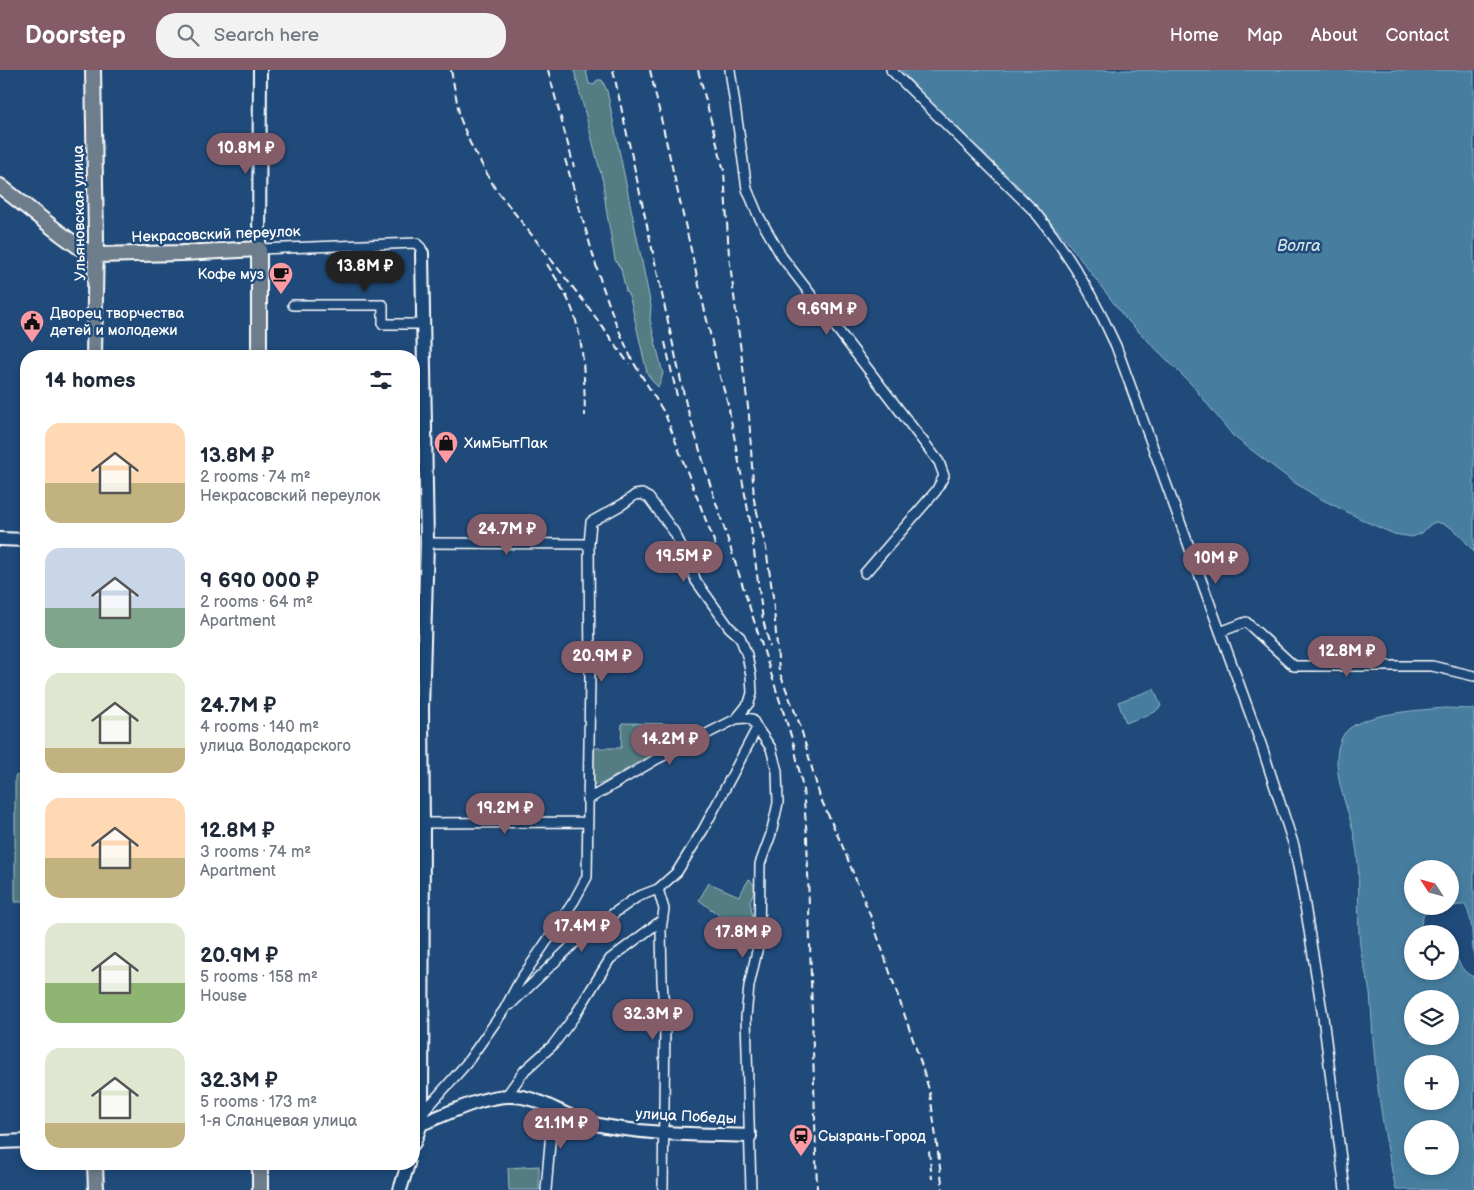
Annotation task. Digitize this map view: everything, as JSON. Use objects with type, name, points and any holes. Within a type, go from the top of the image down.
[{"type":"main road","name":"Ульяновская улица","points":[[93,70],[94,350]]},
{"type":"main road","points":[[0,186],[61,234],[79,247],[95,255]]},
{"type":"main road","points":[[259,249],[259,350]]},
{"type":"main road","name":"Некрасовский переулок","points":[[95,255],[259,249]]},
{"type":"main road","points":[[95,1170],[96,1190]]},
{"type":"main road","points":[[260,1170],[260,1190]]},
{"type":"street","points":[[259,249],[260,70]]},
{"type":"street","points":[[730,70],[747,189],[758,215],[782,257],[939,462],[944,476],[936,491],[865,574]]},
{"type":"street","points":[[891,70],[1034,211],[1054,235],[1075,267],[1116,346],[1261,744],[1294,846],[1321,1008],[1345,1190]]},
{"type":"street","name":"Некрасовский переулок","points":[[259,249],[416,243],[421,248],[422,253]]},
{"type":"street","points":[[420,1122],[423,823],[420,543],[424,324],[422,253]]},
{"type":"street","points":[[294,305],[383,305],[383,324],[424,324]]},
{"type":"street","points":[[421,1119],[466,1064],[504,1010],[519,982],[574,902],[587,877],[590,678],[588,544],[592,522],[635,495],[642,494],[649,498],[674,532],[688,559],[696,581],[729,627],[740,637],[752,676],[752,694],[749,703],[736,719]]},
{"type":"street","points":[[0,539],[20,540]]},
{"type":"street","points":[[420,543],[588,544]]},
{"type":"street","points":[[1220,632],[1246,622],[1294,666],[1432,666],[1474,676]]},
{"type":"street","points":[[588,800],[655,760],[736,719],[752,719],[771,748],[777,771],[778,803],[771,834],[760,864],[759,942],[749,986],[746,1017],[751,1190]]},
{"type":"street","points":[[504,1010],[583,936],[637,897],[658,889],[676,872],[703,830],[757,728]]},
{"type":"street","points":[[423,823],[588,822]]},
{"type":"street","points":[[658,889],[664,908],[660,930],[665,1022],[663,1190]]},
{"type":"street","points":[[507,1096],[525,1070],[553,1045],[574,1017],[610,959],[662,920]]},
{"type":"street","name":"улица Победы","points":[[421,1119],[482,1101],[507,1096],[521,1096],[589,1123],[665,1132],[750,1136]]},
{"type":"street","points":[[546,1190],[553,1108]]},
{"type":"street","points":[[0,1142],[20,1141]]},
{"type":"street","points":[[400,1190],[406,1170]]},
{"type":"green space","points":[[574,70],[586,70],[589,84],[594,85],[597,80],[602,80],[607,91],[651,306],[650,320],[663,374],[658,387],[647,373],[630,298],[626,291],[621,269],[615,260],[603,182]]},
{"type":"green space","points":[[622,723],[685,724],[690,728],[690,733],[682,742],[670,743],[607,781],[593,785],[591,784],[591,748],[621,748]]},
{"type":"green space","points":[[15,776],[20,776],[20,902],[15,902]]},
{"type":"green space","points":[[749,879],[756,887],[750,901],[754,924],[749,938],[699,900],[709,883],[739,896]]},
{"type":"green space","points":[[539,1166],[539,1190],[509,1190],[508,1168]]},
{"type":"water","name":"Волга","points":[[901,70],[1474,70],[1474,552],[1454,530],[1436,522],[1431,524],[1422,533],[1412,537],[1394,534],[1371,524],[1319,498],[1295,483],[1233,436],[1192,385],[1125,318],[1066,240],[1022,190],[923,95]]},
{"type":"water","points":[[1154,689],[1161,706],[1155,712],[1126,723],[1118,702]]},
{"type":"water","points":[[1445,708],[1474,709],[1474,957],[1470,917],[1465,905],[1459,906],[1459,860],[1404,860],[1404,915],[1424,915],[1421,925],[1404,925],[1404,980],[1459,980],[1459,963],[1469,975],[1474,977],[1474,1190],[1396,1190],[1380,1104],[1373,1044],[1370,994],[1360,946],[1357,853],[1340,786],[1337,758],[1344,734],[1351,727],[1376,717]]},
{"type":"railway","points":[[451,70],[460,118],[470,143],[495,188],[589,308],[629,364]]},
{"type":"railway","points":[[548,70],[574,167]]},
{"type":"railway","points":[[613,70],[686,404],[794,745],[803,789],[807,837],[817,1190]]},
{"type":"railway","points":[[650,70],[719,373],[728,404],[750,521],[763,620],[770,647]]},
{"type":"railway","points":[[698,70],[724,171],[729,256],[749,415],[754,500],[766,548],[773,597],[779,671],[800,725],[820,797],[842,845],[872,920],[921,1063],[930,1093],[943,1190]]},
{"type":"railway","points":[[565,159],[601,282],[615,321],[632,360],[665,414],[717,549]]},
{"type":"railway","points":[[547,264],[568,299],[579,331],[583,359],[585,416]]},
{"type":"railway","points":[[665,342],[677,396]]},
{"type":"railway","points":[[929,1151],[932,1179]]},
{"type":"place","name":"Кофе муз","points":[[281,295]]},
{"type":"place","name":"Дворец творчества детей и молодежи","points":[[32,343]]},
{"type":"place","name":"ХимБытПак","points":[[446,464]]},
{"type":"place","name":"Сызрань-Город","points":[[801,1157]]}]
